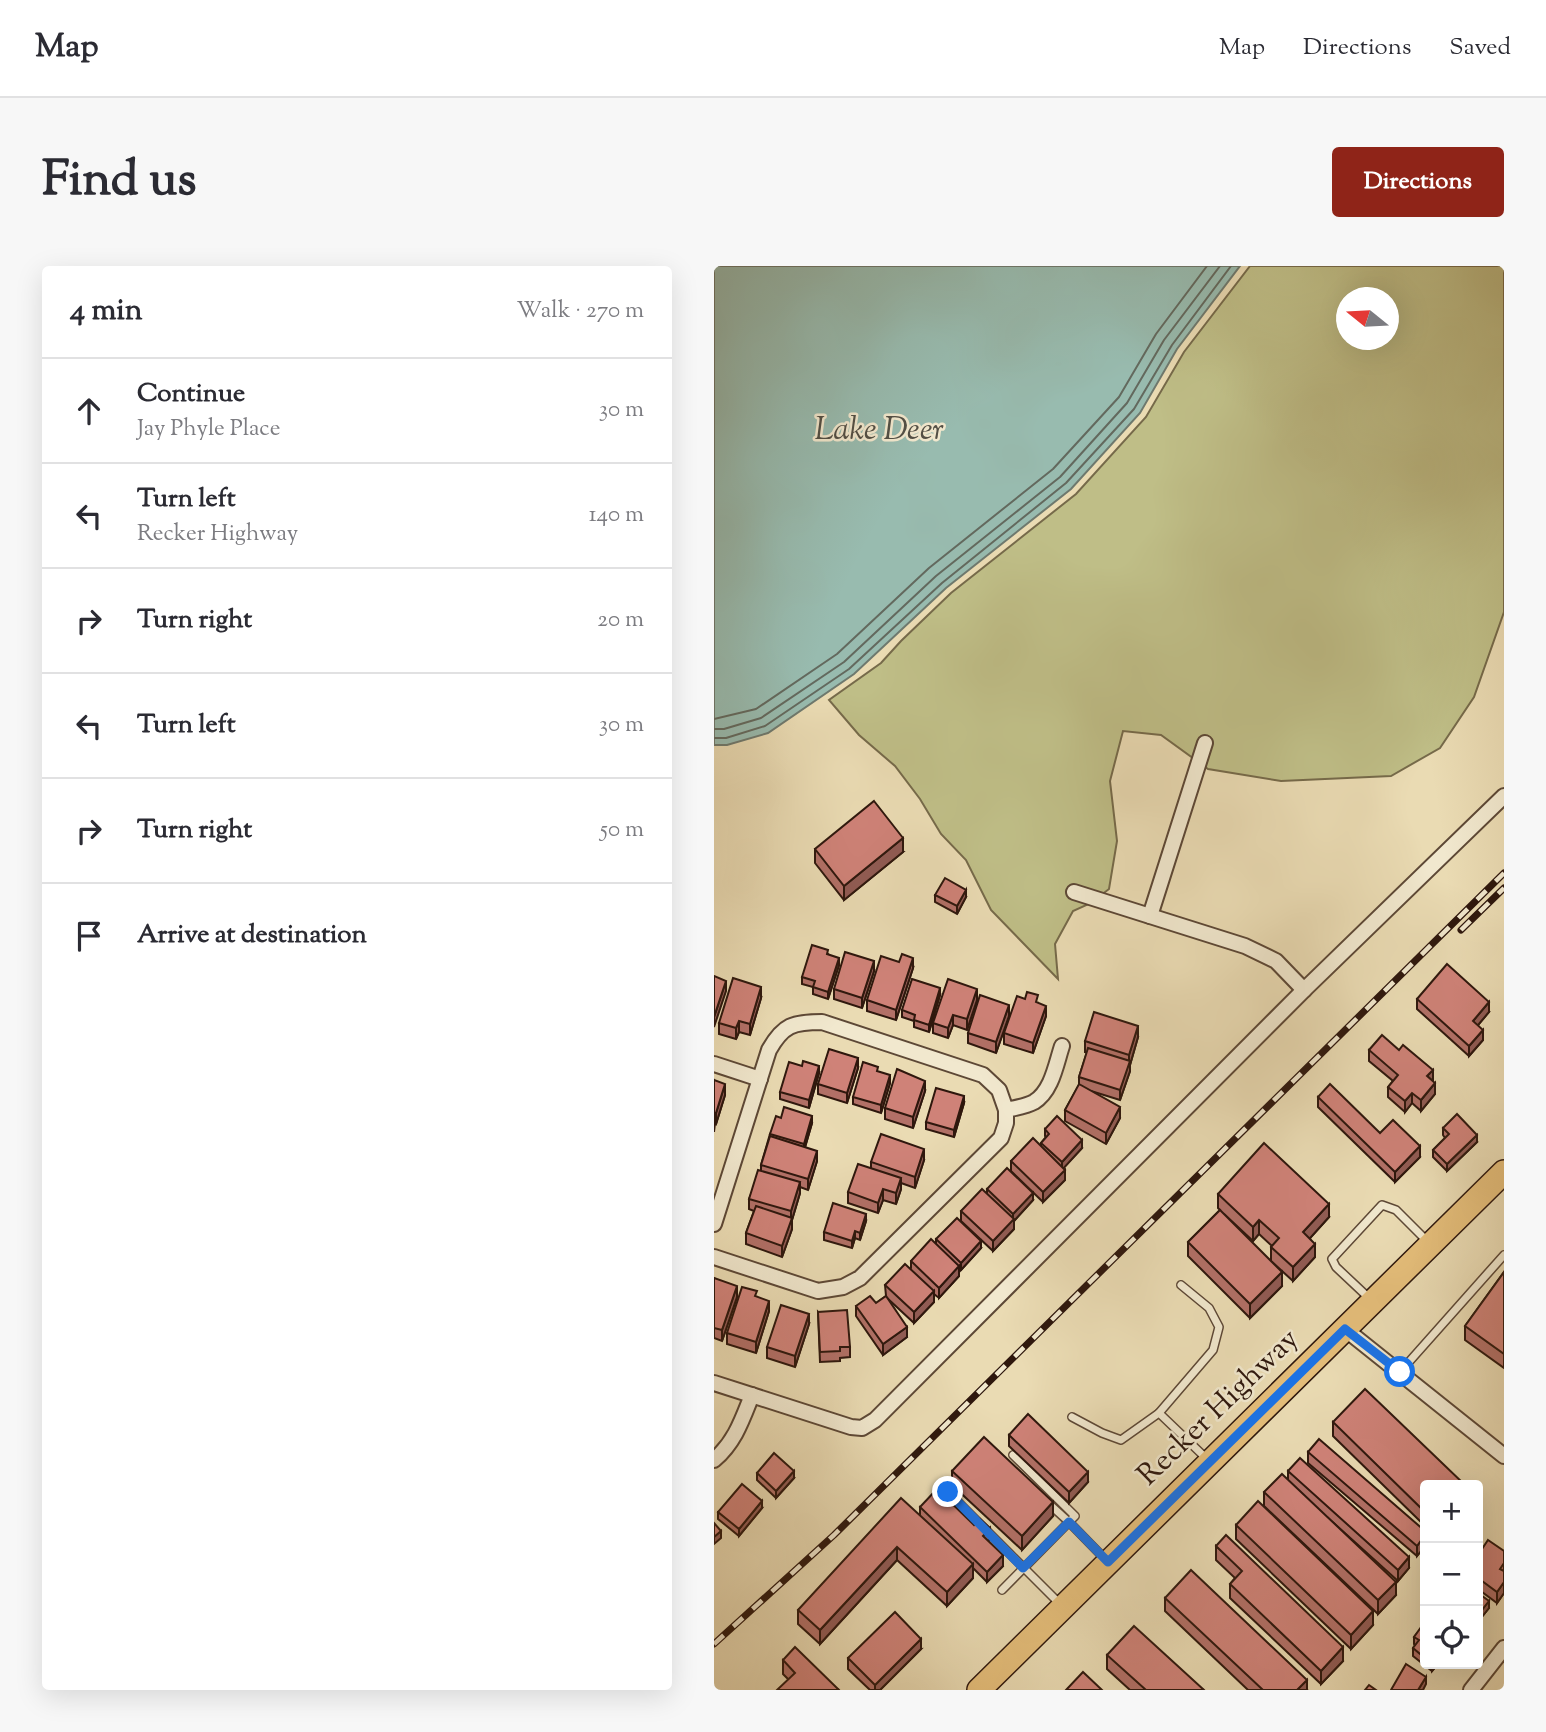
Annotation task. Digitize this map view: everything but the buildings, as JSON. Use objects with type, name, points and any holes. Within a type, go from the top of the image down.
[{"type":"main road","name":"Recker Highway","points":[[979,1690],[1504,1172]]},
{"type":"street","points":[[1150,916],[1205,743]]},
{"type":"street","points":[[714,1383],[851,1427],[862,1428],[875,1420],[1304,990],[1504,796]]},
{"type":"street","points":[[1074,892],[1245,946],[1276,961],[1304,990]]},
{"type":"street","points":[[714,1223],[769,1051],[779,1033],[798,1022],[822,1022],[983,1075],[999,1090],[1006,1110],[1006,1123],[1001,1138],[860,1278],[843,1287],[818,1291],[714,1257]]},
{"type":"street","points":[[1006,1110],[1034,1102],[1042,1093],[1052,1078],[1062,1046]]},
{"type":"street","points":[[714,1064],[760,1079]]},
{"type":"street","points":[[1345,1329],[1504,1455]]},
{"type":"street","points":[[714,1460],[727,1449],[737,1433],[752,1395]]},
{"type":"street","points":[[1471,1690],[1504,1648]]},
{"type":"lane","points":[[1373,1302],[1336,1267],[1332,1259],[1382,1205],[1396,1210],[1431,1245]]},
{"type":"lane","points":[[1400,1372],[1504,1255]]},
{"type":"lane","points":[[1072,1417],[1121,1440],[1159,1413],[1213,1350],[1219,1327],[1209,1308],[1181,1285]]},
{"type":"lane","points":[[1159,1413],[1209,1461]]},
{"type":"lane","points":[[1002,1590],[1075,1516],[1013,1455]]},
{"type":"lane","points":[[948,1492],[1063,1607]]},
{"type":"lane","points":[[1041,1496],[1108,1562]]},
{"type":"shaded area","points":[[1250,266],[1504,266],[1504,612],[1474,697],[1440,748],[1391,776],[1281,781],[1208,769],[1161,735],[1123,731],[1110,781],[1117,841],[1109,889],[1091,903],[1073,911],[1055,944],[1058,979],[991,910],[966,860],[941,834],[920,799],[895,766],[859,735],[829,700],[881,663],[951,593],[1076,494],[1146,417],[1184,352]]},
{"type":"water","name":"Lake Deer","points":[[714,266],[1240,266],[1177,349],[1140,413],[1071,489],[946,588],[854,674],[768,733],[727,745],[714,745]]},
{"type":"railway","points":[[714,1644],[834,1535],[1504,873]]},
{"type":"railway","points":[[1461,930],[1504,888]]},
{"type":"route","points":[[948,1492],[1023,1568],[1069,1522],[1108,1562],[1345,1329],[1400,1372]]}]
